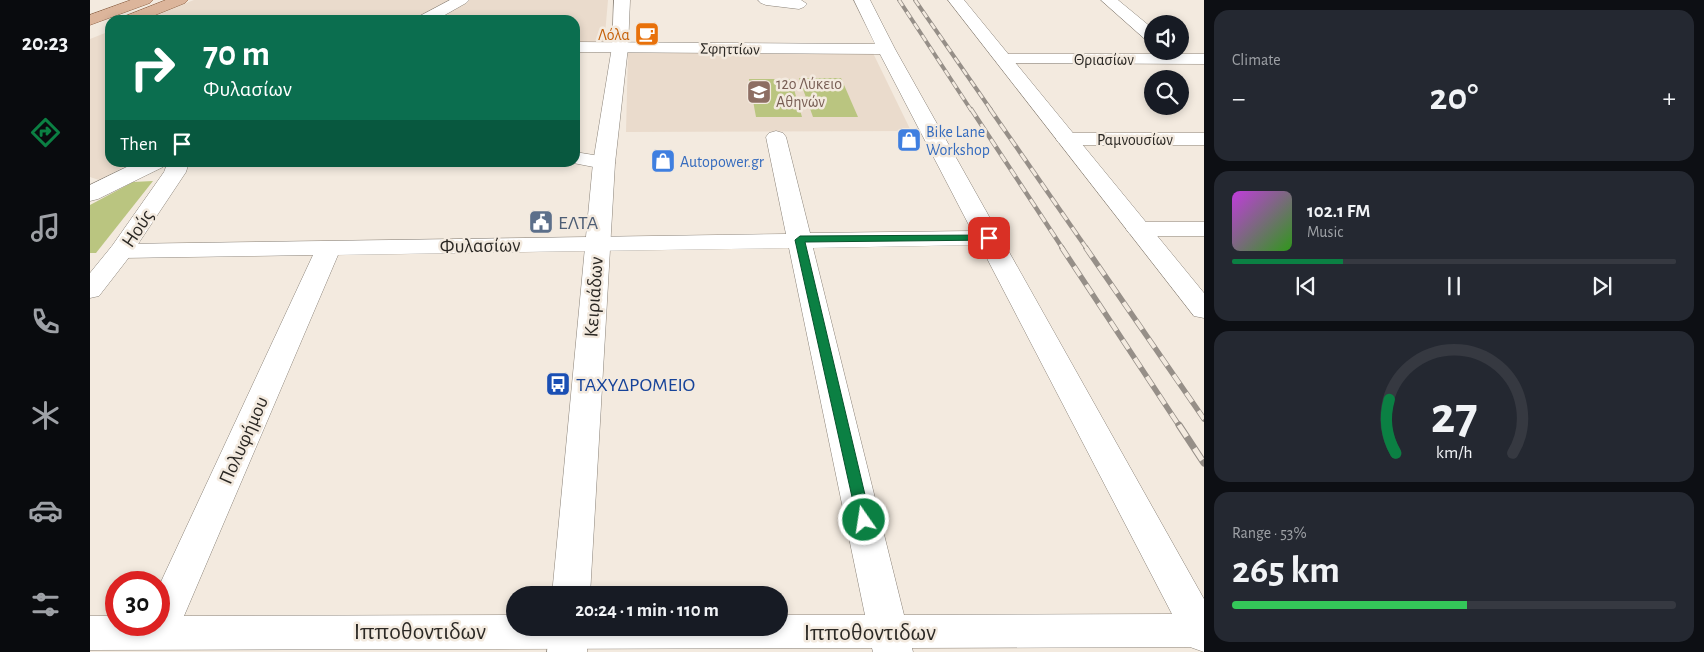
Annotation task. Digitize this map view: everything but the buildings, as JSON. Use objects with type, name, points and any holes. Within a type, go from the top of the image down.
[{"type":"main road","points":[[90,20],[145,0]]},
{"type":"main road","points":[[141,15],[180,0]]},
{"type":"main road","points":[[90,35],[105,29]]},
{"type":"street","points":[[434,15],[462,0]]},
{"type":"street","name":"Κειριάδων","points":[[572,586],[604,163],[620,47],[622,0]]},
{"type":"street","points":[[766,0],[799,4]]},
{"type":"street","points":[[862,0],[886,49],[1202,633]]},
{"type":"street","points":[[956,0],[1204,310]]},
{"type":"street","points":[[1109,0],[1144,29]]},
{"type":"street","name":"Σφηττίων","points":[[580,47],[886,49]]},
{"type":"street","name":"Θριασίων","points":[[1004,59],[1144,56]]},
{"type":"street","name":"Θριασίων","points":[[1189,56],[1204,58]]},
{"type":"street","points":[[776,137],[891,642]]},
{"type":"street","name":"Ραμνουσίων","points":[[1066,139],[1204,139]]},
{"type":"street","points":[[580,159],[604,163]]},
{"type":"street","points":[[92,192],[144,167]]},
{"type":"street","name":"Ηούς","points":[[90,290],[121,251],[177,167]]},
{"type":"street","points":[[1138,229],[1204,229]]},
{"type":"street","name":"Φυλασίων","points":[[121,251],[989,238]]},
{"type":"street","name":"Πολυφήμου","points":[[170,603],[329,248]]},
{"type":"street","name":"Ιπποθοντιδων","points":[[170,632],[506,627]]},
{"type":"street","name":"Ιπποθοντιδων","points":[[90,633],[105,633]]},
{"type":"street","name":"Ιπποθοντιδων","points":[[770,636],[891,642],[1202,633]]},
{"type":"shaded area","points":[[194,0],[608,0],[604,46],[580,46],[580,15],[154,15]]},
{"type":"shaded area","points":[[105,33],[105,167],[123,167],[99,180],[90,177],[90,39]]},
{"type":"shaded area","name":"12ο Λύκειο Αθηνών","points":[[872,51],[911,131],[626,132],[628,52]]},
{"type":"green space","points":[[799,78],[841,78],[858,117],[813,117]]},
{"type":"green space","points":[[749,79],[791,79],[802,117],[756,117]]},
{"type":"green space","points":[[153,181],[96,253],[90,253],[90,205],[133,182]]},
{"type":"railway","points":[[899,0],[971,110]]},
{"type":"railway","points":[[915,0],[991,110]]},
{"type":"railway","points":[[971,109],[1063,249]]},
{"type":"railway","points":[[990,109],[1087,249]]},
{"type":"railway","points":[[1062,248],[1180,427]]},
{"type":"railway","points":[[1086,248],[1204,419]]},
{"type":"railway","points":[[1179,425],[1204,463]]},
{"type":"place","name":"Λόλα","points":[[647,34]]},
{"type":"place","name":"12ο Λύκειο Αθηνών","points":[[759,92]]},
{"type":"place","name":"Bike Lane Workshop","points":[[909,140]]},
{"type":"place","name":"Autopower.gr","points":[[663,161]]},
{"type":"place","name":"ΕΛΤΑ","points":[[541,222]]},
{"type":"place","name":"ΤΑΧΥΔΡΟΜΕΙΟ","points":[[558,384]]},
{"type":"route","points":[[864,520],[800,240],[989,238]]}]
